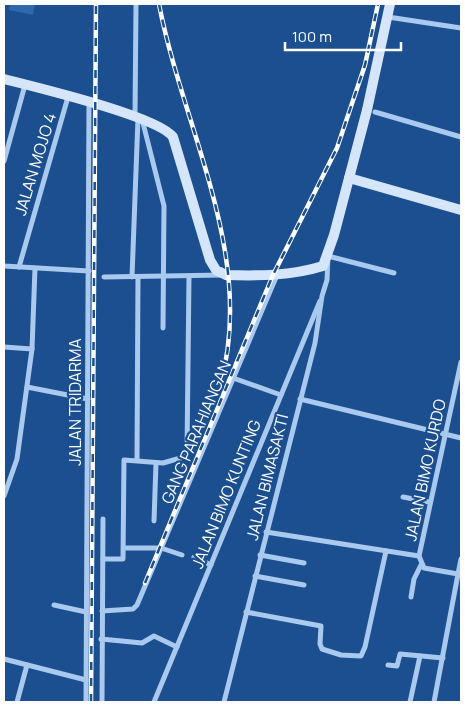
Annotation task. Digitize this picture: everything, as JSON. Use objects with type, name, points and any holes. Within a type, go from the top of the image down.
[{"type":"street","points":[[132,277],[138,117],[136,4]]},
{"type":"street","points":[[104,277],[277,275],[323,266],[328,256],[348,178],[390,4]]},
{"type":"street","points":[[388,17],[461,28]]},
{"type":"street","points":[[4,79],[138,117],[168,130],[173,137],[210,260],[216,270],[226,275]]},
{"type":"street","points":[[4,161],[25,85]]},
{"type":"street","name":"JALAN MOJO 4","points":[[19,267],[68,97]]},
{"type":"street","name":"JALAN TRIDARMA","points":[[86,702],[89,103]]},
{"type":"street","points":[[375,112],[461,136]]},
{"type":"street","points":[[138,117],[162,196],[163,328]]},
{"type":"street","points":[[348,178],[461,210]]},
{"type":"street","points":[[328,256],[394,273]]},
{"type":"street","name":"JALAN BIMASAKTI","points":[[224,702],[315,343],[322,296],[327,280],[328,256]]},
{"type":"street","points":[[4,266],[89,271]]},
{"type":"street","points":[[4,496],[17,459],[28,387],[32,349],[35,268]]},
{"type":"street","name":"GANG PARAHIANGAN","points":[[102,611],[133,609],[139,599],[277,275]]},
{"type":"street","points":[[137,460],[138,277]]},
{"type":"street","points":[[103,559],[123,559],[124,460],[156,463],[179,459],[184,457],[187,451],[189,277]]},
{"type":"street","name":"JALAN BIMO KUNTING","points":[[154,702],[322,296]]},
{"type":"street","points":[[4,347],[32,349]]},
{"type":"street","name":"JALAN BIMO KURDO","points":[[460,575],[424,568],[419,556],[461,362]]},
{"type":"street","points":[[233,378],[281,395]]},
{"type":"street","points":[[28,387],[88,399]]},
{"type":"street","points":[[300,399],[461,438]]},
{"type":"street","points":[[154,521],[156,463]]},
{"type":"street","points":[[403,497],[430,502]]},
{"type":"street","points":[[102,702],[103,519]]},
{"type":"street","points":[[266,532],[419,556]]},
{"type":"street","points":[[124,548],[161,548],[182,555]]},
{"type":"street","points":[[246,612],[321,626],[320,644],[322,649],[341,655],[361,656],[365,647],[386,551]]},
{"type":"street","points":[[260,555],[304,563]]},
{"type":"street","points":[[194,557],[211,565]]},
{"type":"street","points":[[434,702],[460,575],[461,559]]},
{"type":"street","points":[[411,598],[414,579],[421,564]]},
{"type":"street","points":[[255,576],[304,585]]},
{"type":"street","points":[[54,605],[86,612]]},
{"type":"street","points":[[102,639],[142,643],[154,636],[176,647]]},
{"type":"street","points":[[388,665],[398,666],[400,654],[443,658]]},
{"type":"street","points":[[410,702],[420,656]]},
{"type":"street","points":[[4,659],[86,680]]},
{"type":"street","points":[[17,702],[27,665]]},
{"type":"shaded area","points":[[10,4],[35,4],[33,15],[9,10]]},
{"type":"railway","points":[[91,702],[96,4]]},
{"type":"railway","points":[[159,4],[170,51],[212,193],[223,241],[229,289],[229,338],[220,386]]},
{"type":"railway","points":[[145,583],[273,275],[337,148],[365,65],[378,4]]}]
